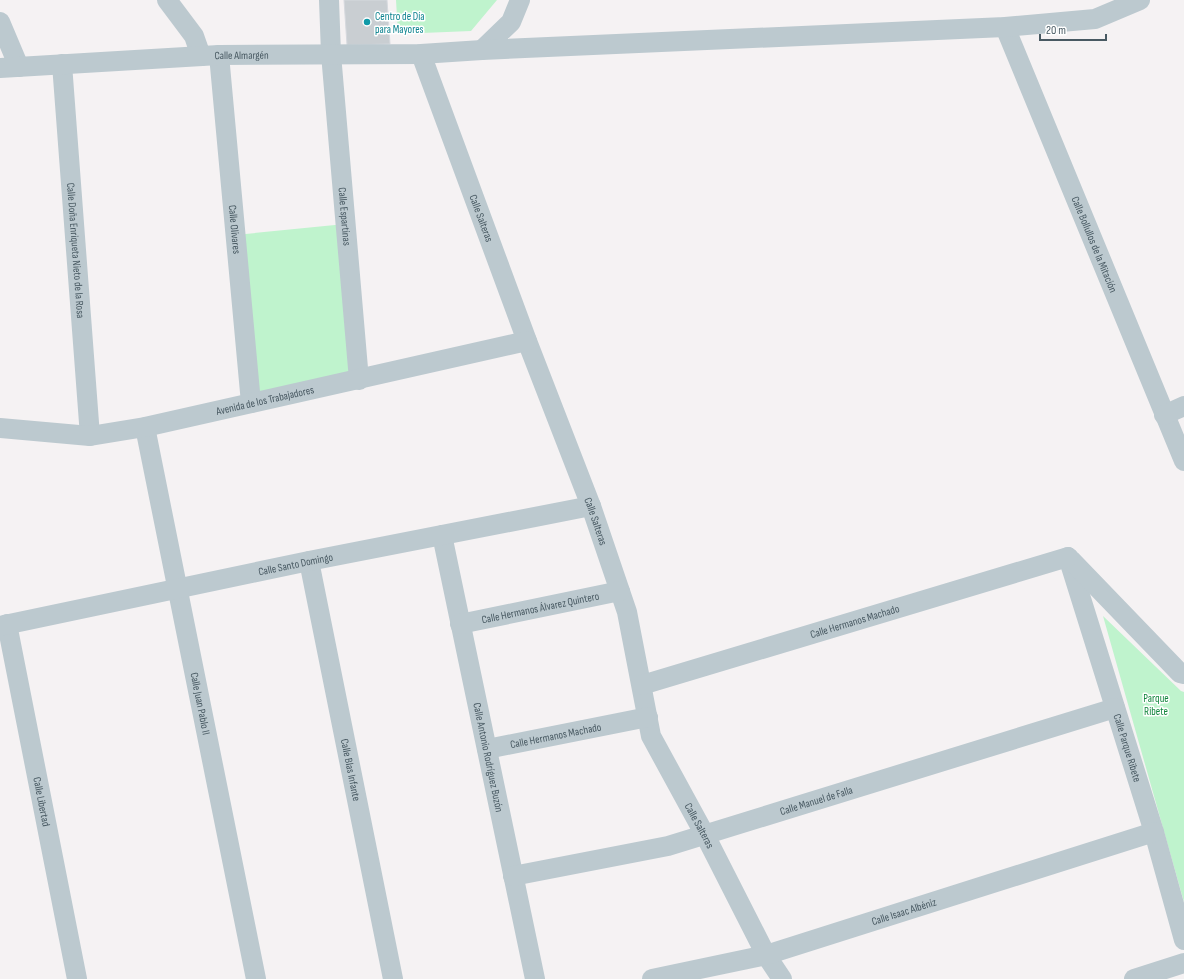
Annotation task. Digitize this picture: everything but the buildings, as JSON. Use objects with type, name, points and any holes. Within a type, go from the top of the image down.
[{"type":"street","name":"Calle Olivares","points":[[168,0],[210,56],[251,403]]},
{"type":"street","name":"Calle Espartinas","points":[[329,0],[331,54],[359,380]]},
{"type":"street","points":[[482,50],[511,22],[520,0]]},
{"type":"street","name":"Calle Almargén","points":[[10,67],[210,56],[421,54],[1005,27],[1095,19],[1140,0]]},
{"type":"street","points":[[0,22],[10,67]]},
{"type":"street","name":"Calle Bollullos de la Mitación","points":[[1005,27],[1184,461]]},
{"type":"street","name":"Calle Salteras","points":[[421,54],[527,341],[591,506],[620,591],[627,612],[652,736],[705,835],[766,955],[782,979]]},
{"type":"street","name":"Calle Doña Enriqueta Nieto de la Rosa","points":[[62,64],[90,436]]},
{"type":"street","name":"Avenida de los Trabajadores","points":[[0,428],[90,436],[145,427],[527,341]]},
{"type":"street","points":[[1164,415],[1184,406]]},
{"type":"street","name":"Calle Juan Pablo II","points":[[145,427],[256,979]]},
{"type":"street","name":"Calle Santo Domingo","points":[[4,625],[309,561],[591,506]]},
{"type":"street","name":"Calle Antonio Rodríguez Buzón","points":[[442,535],[535,979]]},
{"type":"street","points":[[1068,557],[1180,673],[1184,674]]},
{"type":"street","name":"Calle Hermanos Machado","points":[[642,685],[1068,557]]},
{"type":"street","name":"Calle Parque Ribete","points":[[1068,557],[1154,832],[1184,940]]},
{"type":"street","name":"Calle Blas Infante","points":[[309,561],[393,979]]},
{"type":"street","name":"Calle Hermanos Álvarez Quintero","points":[[460,624],[620,591]]},
{"type":"street","name":"Calle Libertad","points":[[4,625],[77,979]]},
{"type":"street","name":"Calle Manuel de Falla","points":[[514,876],[668,846],[1115,708]]},
{"type":"street","name":"Calle Hermanos Machado","points":[[487,749],[648,717]]},
{"type":"street","name":"Calle Isaac Albéniz","points":[[652,979],[766,955],[1154,832]]},
{"type":"street","points":[[1134,979],[1184,964]]},
{"type":"green space","points":[[396,0],[497,0],[471,31],[398,34]]},
{"type":"green space","points":[[345,224],[359,380],[251,403],[235,235]]},
{"type":"green space","name":"Parque Ribete","points":[[1103,616],[1181,691],[1184,692],[1184,902]]},
{"type":"place","name":"Centro de Día para Mayores","points":[[367,22]]}]
